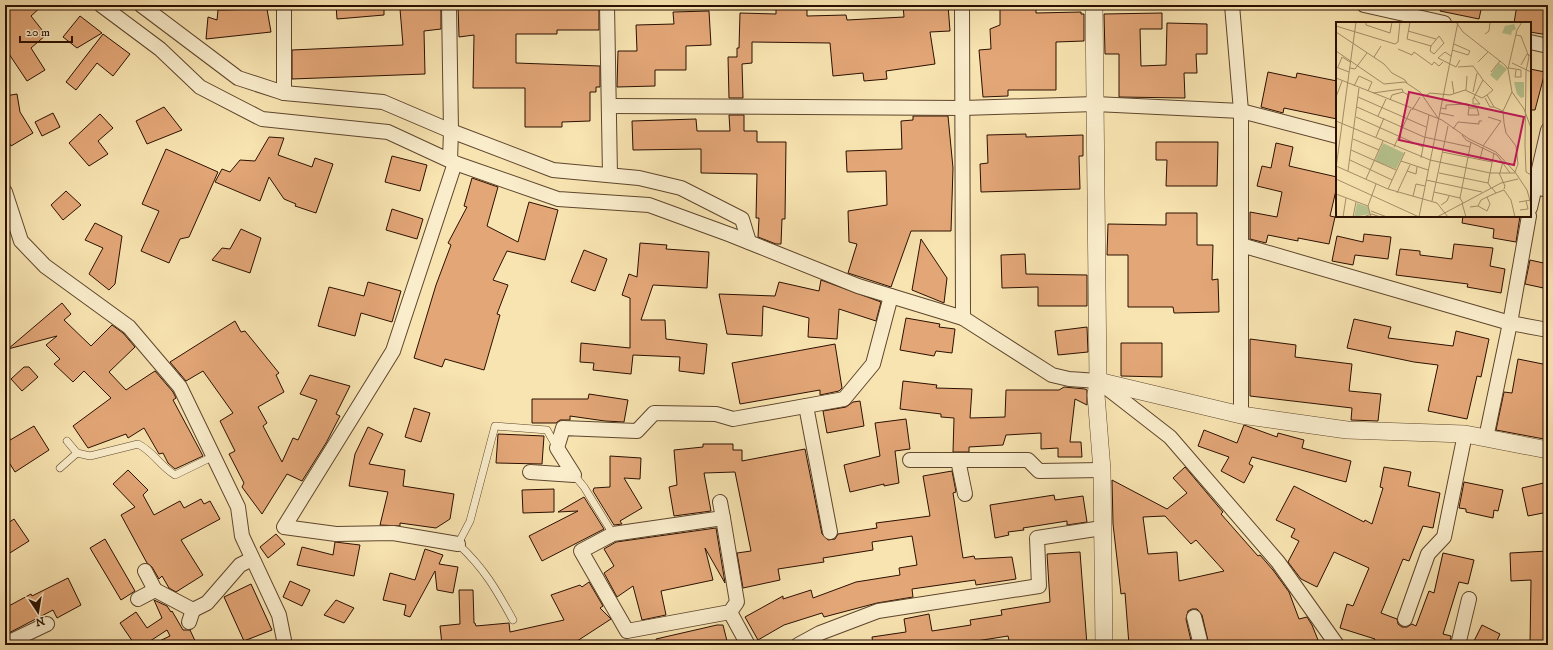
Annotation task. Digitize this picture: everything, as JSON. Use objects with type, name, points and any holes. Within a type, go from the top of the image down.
[{"type":"street","points":[[102,5],[160,49],[200,87],[262,119],[388,132],[452,161],[558,199],[649,205],[748,242],[858,286],[963,318],[1052,375],[1069,380],[1098,381],[1241,415],[1347,430],[1465,434],[1548,450]]},
{"type":"street","points":[[142,5],[153,10],[238,78],[284,93],[383,102],[451,131],[553,170],[639,178],[681,188],[742,219],[748,242]]},
{"type":"street","points":[[284,5],[284,93]]},
{"type":"street","points":[[450,5],[452,161],[393,351],[284,527],[336,534],[393,533],[458,544]]},
{"type":"street","points":[[607,5],[610,106],[610,175]]},
{"type":"street","points":[[962,5],[963,318]]},
{"type":"street","points":[[1094,5],[1098,381],[1096,395],[1102,470],[1104,645]]},
{"type":"street","points":[[1232,5],[1241,111],[1241,415]]},
{"type":"street","points":[[1364,5],[1440,22]]},
{"type":"street","points":[[1531,42],[1548,46]]},
{"type":"street","points":[[610,106],[963,108],[1095,104],[1241,111],[1336,136]]},
{"type":"street","points":[[1531,198],[1532,187],[1548,130]]},
{"type":"street","points":[[1532,187],[1548,190]]},
{"type":"street","points":[[5,192],[21,241],[45,266],[129,327],[180,386],[238,507],[242,536],[279,615],[285,645]]},
{"type":"street","points":[[1486,438],[1510,323],[1529,217]]},
{"type":"street","points":[[1241,245],[1510,323],[1548,330]]},
{"type":"street","points":[[574,475],[558,448],[563,428],[637,431],[654,413],[716,414],[733,419],[844,399],[873,364],[891,296]]},
{"type":"street","points":[[1098,381],[1170,437],[1278,562],[1337,645]]},
{"type":"street","points":[[806,406],[830,532]]},
{"type":"street","points":[[1405,619],[1428,554],[1444,537],[1465,434]]},
{"type":"street","points":[[910,460],[1028,460],[1039,471],[1102,470]]},
{"type":"street","points":[[958,460],[965,494]]},
{"type":"street","points":[[530,472],[574,475]]},
{"type":"street","points":[[720,502],[723,518],[737,602],[730,612],[627,631],[580,551],[613,534],[723,518]]},
{"type":"street","points":[[798,645],[820,633],[878,611],[1039,586],[1038,538],[1102,528]]},
{"type":"street","points":[[145,571],[155,590],[191,616],[207,603],[240,565],[252,559]]},
{"type":"street","points":[[138,599],[155,590]]},
{"type":"street","points":[[1458,645],[1469,599]]},
{"type":"street","points":[[730,612],[748,645]]},
{"type":"street","points":[[1194,617],[1201,645]]},
{"type":"street","points":[[5,644],[47,624]]},
{"type":"lane","points":[[513,620],[496,588],[478,562],[458,544],[470,521],[495,426],[547,430],[558,448]]},
{"type":"lane","points":[[67,441],[77,453],[90,456],[138,444],[149,450],[164,469],[175,475],[214,456]]},
{"type":"lane","points":[[60,468],[77,453]]},
{"type":"lane","points":[[574,475],[584,487],[613,534]]},
{"type":"building","points":[[14,5],[43,5],[31,16],[46,35],[31,48],[45,70],[27,81],[5,48],[5,13]]},
{"type":"building","points":[[336,5],[384,5],[384,15],[337,19]]},
{"type":"building","points":[[441,5],[441,29],[424,31],[425,74],[292,79],[292,50],[403,45],[400,9]]},
{"type":"building","points":[[458,5],[557,5],[557,8],[599,8],[599,30],[557,30],[557,34],[516,34],[516,63],[600,66],[600,87],[596,87],[596,92],[590,92],[590,121],[562,122],[562,127],[525,127],[525,88],[473,88],[474,35],[459,37]]},
{"type":"building","points":[[903,5],[948,5],[950,31],[930,32],[935,64],[886,71],[887,79],[864,81],[863,73],[833,76],[830,43],[752,42],[752,63],[742,64],[743,98],[729,98],[728,57],[737,57],[737,48],[739,48],[740,13],[776,14],[776,7],[807,7],[807,16],[846,15],[847,20],[904,17]]},
{"type":"building","points":[[1000,5],[1036,5],[1036,13],[1081,12],[1081,14],[1084,14],[1084,41],[1056,42],[1056,90],[1008,90],[1008,96],[983,97],[979,50],[991,49],[990,29],[1000,25]]},
{"type":"building","points":[[1441,5],[1482,5],[1479,19],[1440,11]]},
{"type":"building","points":[[1517,5],[1548,9],[1548,35],[1531,32],[1531,22],[1514,22]]},
{"type":"building","points":[[267,9],[271,32],[206,39],[208,17],[217,20],[218,10]]},
{"type":"building","points":[[709,11],[711,45],[686,46],[686,70],[655,70],[655,86],[617,87],[618,51],[637,51],[636,25],[674,24],[673,12]]},
{"type":"building","points":[[1162,13],[1162,29],[1140,29],[1141,66],[1166,65],[1167,23],[1207,24],[1207,54],[1196,54],[1197,73],[1184,73],[1185,98],[1119,97],[1119,54],[1105,54],[1104,14]]},
{"type":"building","points":[[80,16],[102,33],[77,48],[63,37]]},
{"type":"building","points":[[103,34],[130,54],[113,76],[97,63],[76,90],[66,82]]},
{"type":"building","points":[[1531,69],[1545,72],[1535,110],[1531,110]]},
{"type":"building","points":[[1268,72],[1296,78],[1297,73],[1336,81],[1336,119],[1284,108],[1283,113],[1261,107]]},
{"type":"building","points":[[17,94],[20,112],[33,133],[11,146],[5,136],[5,96]]},
{"type":"building","points":[[164,107],[182,130],[147,144],[136,121]]},
{"type":"building","points":[[53,113],[60,127],[42,136],[35,122]]},
{"type":"building","points":[[100,114],[113,128],[98,141],[108,154],[89,166],[69,143]]},
{"type":"building","points":[[729,115],[744,115],[744,131],[757,131],[757,142],[786,142],[785,219],[782,219],[781,244],[776,244],[758,237],[759,218],[756,218],[757,174],[701,173],[701,149],[633,150],[632,121],[696,119],[697,131],[730,131]]},
{"type":"building","points":[[913,116],[948,116],[953,168],[951,231],[911,231],[891,287],[848,273],[857,244],[849,242],[848,211],[887,205],[886,171],[847,172],[846,151],[902,149],[901,121],[913,120]]},
{"type":"building","points":[[1026,134],[1026,137],[1083,135],[1083,156],[1079,156],[1080,189],[981,192],[980,164],[988,163],[987,135]]},
{"type":"building","points":[[269,137],[284,138],[278,155],[312,167],[315,158],[333,164],[316,213],[295,206],[296,204],[284,199],[269,177],[260,201],[215,182],[222,169],[230,172],[240,160],[255,161]]},
{"type":"building","points":[[1156,142],[1218,142],[1217,186],[1166,186],[1167,160],[1156,160]]},
{"type":"building","points":[[1276,143],[1293,147],[1289,166],[1336,177],[1336,190],[1330,216],[1335,217],[1329,244],[1298,238],[1298,241],[1268,235],[1266,243],[1250,239],[1250,212],[1277,217],[1282,192],[1257,186],[1262,166],[1271,168]]},
{"type":"building","points":[[166,149],[218,172],[189,237],[180,239],[169,263],[141,251],[159,211],[142,204]]},
{"type":"building","points":[[392,156],[427,165],[420,191],[385,182]]},
{"type":"building","points":[[472,178],[498,187],[487,226],[518,242],[529,202],[558,210],[545,260],[507,251],[493,280],[508,285],[497,314],[500,315],[484,370],[445,359],[442,367],[414,358],[436,285],[451,245],[448,243],[467,207],[464,206]]},
{"type":"building","points":[[66,191],[81,205],[63,220],[51,205]]},
{"type":"building","points":[[392,209],[423,219],[417,239],[386,230]]},
{"type":"building","points":[[1166,213],[1197,213],[1197,245],[1213,245],[1212,280],[1218,279],[1219,312],[1174,313],[1173,307],[1128,307],[1128,255],[1107,255],[1108,224],[1166,225]]},
{"type":"building","points":[[1463,217],[1520,217],[1516,242],[1493,238],[1494,229],[1462,223]]},
{"type":"building","points":[[95,223],[122,236],[115,284],[109,290],[89,274],[103,248],[85,240]]},
{"type":"building","points":[[241,229],[261,238],[250,273],[212,260],[222,248],[230,249]]},
{"type":"building","points":[[1364,234],[1391,237],[1388,259],[1355,255],[1353,265],[1332,261],[1337,236],[1363,242]]},
{"type":"building","points":[[921,239],[947,278],[944,303],[912,290]]},
{"type":"building","points":[[640,243],[667,245],[666,249],[709,252],[707,288],[653,285],[641,320],[665,320],[666,339],[707,344],[704,374],[679,371],[680,357],[633,355],[631,374],[593,370],[594,363],[580,362],[581,343],[630,348],[630,298],[622,295],[629,274],[637,277]]},
{"type":"building","points":[[1454,244],[1493,248],[1490,266],[1505,269],[1501,293],[1467,287],[1468,284],[1396,275],[1400,249],[1420,251],[1420,255],[1452,259]]},
{"type":"building","points":[[584,250],[607,259],[595,291],[571,282]]},
{"type":"building","points":[[1025,254],[1026,274],[1087,275],[1087,306],[1038,306],[1038,287],[1002,288],[1001,255]]},
{"type":"building","points":[[1530,260],[1548,264],[1548,289],[1525,284]]},
{"type":"building","points":[[821,280],[881,302],[876,321],[839,309],[837,339],[808,337],[809,318],[763,306],[762,336],[727,334],[719,294],[775,296],[779,282],[819,291]]},
{"type":"building","points":[[368,282],[401,291],[392,322],[361,313],[355,336],[318,326],[329,287],[364,296]]},
{"type":"building","points":[[62,303],[71,314],[64,320],[91,346],[112,325],[123,333],[135,347],[109,372],[126,390],[155,371],[173,392],[176,398],[173,400],[203,456],[175,469],[168,463],[163,453],[159,454],[144,428],[128,438],[126,434],[88,448],[73,426],[111,398],[84,371],[73,382],[54,364],[60,359],[46,345],[57,336],[8,349]]},
{"type":"building","points":[[906,318],[940,324],[939,327],[955,329],[952,353],[936,351],[934,356],[900,350]]},
{"type":"building","points":[[1354,319],[1391,327],[1388,338],[1453,346],[1456,331],[1489,339],[1481,377],[1477,376],[1467,419],[1428,411],[1438,365],[1414,362],[1347,348]]},
{"type":"building","points":[[235,321],[241,332],[245,331],[279,373],[276,375],[284,392],[258,407],[267,423],[263,426],[282,462],[293,438],[298,440],[317,400],[300,394],[310,375],[350,386],[336,414],[340,416],[326,443],[302,481],[287,474],[262,514],[242,487],[244,483],[229,454],[235,451],[220,421],[233,413],[203,371],[186,381],[170,362]]},
{"type":"building","points":[[1087,327],[1088,352],[1058,355],[1055,331]]},
{"type":"building","points":[[1250,339],[1296,345],[1295,357],[1352,364],[1349,391],[1381,394],[1378,421],[1351,420],[1352,408],[1250,396]]},
{"type":"building","points":[[1121,343],[1162,343],[1162,377],[1121,376]]},
{"type":"building","points":[[835,344],[842,388],[839,391],[820,395],[820,390],[740,404],[732,363]]},
{"type":"building","points":[[1518,359],[1548,365],[1548,414],[1544,439],[1496,430],[1504,392],[1512,393]]},
{"type":"building","points":[[24,367],[29,367],[38,377],[22,391],[11,379]]},
{"type":"building","points":[[903,381],[937,385],[936,388],[972,389],[970,418],[1005,417],[1006,390],[1059,390],[1064,387],[1085,389],[1087,390],[1087,405],[1075,399],[1070,442],[1081,442],[1082,457],[1058,457],[1058,448],[1041,449],[1041,433],[1006,435],[1003,445],[969,447],[969,452],[953,452],[954,418],[941,417],[941,414],[900,409]]},
{"type":"building","points":[[589,394],[628,400],[624,422],[570,416],[570,420],[560,420],[556,423],[532,423],[532,399],[588,399]]},
{"type":"building","points":[[860,401],[864,426],[827,433],[823,411],[846,407],[853,402]]},
{"type":"building","points":[[414,408],[430,413],[421,442],[405,437]]},
{"type":"building","points":[[906,419],[910,449],[895,451],[899,483],[884,486],[884,484],[850,492],[844,465],[880,456],[875,423]]},
{"type":"building","points":[[1244,425],[1277,437],[1278,433],[1304,440],[1302,448],[1351,461],[1346,482],[1252,457],[1249,464],[1253,466],[1244,483],[1221,471],[1229,457],[1198,446],[1204,430],[1237,443]]},
{"type":"building","points":[[34,426],[49,450],[15,472],[5,456],[5,443]]},
{"type":"building","points":[[368,427],[383,434],[369,464],[405,470],[403,486],[454,494],[450,519],[436,528],[400,523],[400,526],[380,525],[388,492],[349,486],[355,454]]},
{"type":"building","points":[[498,434],[544,436],[542,464],[496,463]]},
{"type":"building","points":[[703,444],[733,444],[733,450],[742,450],[742,461],[805,449],[822,534],[828,540],[835,539],[838,534],[877,528],[876,523],[930,516],[923,476],[952,471],[956,492],[953,493],[963,558],[974,556],[975,559],[1012,557],[1016,579],[976,585],[975,580],[912,589],[913,597],[877,603],[824,617],[822,613],[784,625],[758,640],[745,617],[783,596],[783,599],[811,590],[813,598],[856,582],[900,575],[899,568],[917,565],[912,536],[872,542],[873,550],[823,558],[824,562],[778,569],[780,580],[743,588],[737,553],[751,551],[735,472],[704,473],[711,511],[674,516],[669,487],[677,485],[674,450],[703,447]]},
{"type":"building","points":[[610,456],[641,458],[640,479],[624,478],[642,508],[620,521],[622,524],[614,525],[593,491],[594,488],[610,487]]},
{"type":"building","points":[[1185,467],[1223,512],[1221,514],[1258,556],[1260,555],[1273,570],[1289,592],[1299,619],[1307,617],[1320,645],[1209,645],[1202,615],[1197,609],[1192,609],[1188,611],[1186,619],[1192,645],[1129,645],[1125,593],[1121,594],[1113,524],[1112,480],[1167,509],[1187,493],[1173,478]],"holes":[[[1165,516],[1191,544],[1196,540],[1224,571],[1179,581],[1177,552],[1148,554],[1143,517]]]},
{"type":"building","points":[[1384,467],[1411,472],[1408,486],[1440,493],[1433,528],[1423,526],[1409,561],[1403,559],[1381,613],[1397,619],[1398,624],[1402,627],[1407,627],[1412,624],[1416,626],[1429,591],[1434,593],[1443,553],[1474,560],[1468,584],[1459,582],[1443,634],[1451,636],[1450,645],[1372,645],[1375,639],[1340,628],[1347,604],[1353,606],[1369,568],[1334,552],[1317,587],[1301,579],[1288,562],[1299,541],[1291,537],[1295,529],[1276,520],[1294,486],[1364,522],[1365,520],[1372,524],[1383,488],[1380,487]]},
{"type":"building","points":[[128,470],[148,490],[143,495],[154,515],[180,501],[184,508],[201,499],[204,504],[210,501],[220,519],[181,540],[203,575],[176,592],[169,588],[162,576],[159,579],[152,567],[147,563],[121,515],[135,507],[113,484]]},
{"type":"building","points":[[1464,482],[1503,490],[1498,511],[1494,510],[1493,518],[1466,512],[1466,509],[1459,508]]},
{"type":"building","points":[[1548,482],[1548,512],[1528,516],[1522,488]]},
{"type":"building","points":[[554,489],[554,512],[523,513],[522,490]]},
{"type":"building","points":[[1054,495],[1055,500],[1083,496],[1087,522],[1067,525],[1067,521],[1023,528],[1024,530],[1008,532],[1009,535],[995,538],[990,505]]},
{"type":"building","points":[[584,497],[604,529],[542,561],[529,536],[578,511],[558,512]]},
{"type":"building","points":[[14,519],[29,541],[5,556],[5,525]]},
{"type":"building","points":[[716,528],[725,583],[705,548],[713,580],[661,591],[666,615],[642,620],[633,586],[617,597],[604,573],[614,566],[604,549],[616,542]]},
{"type":"building","points":[[276,534],[285,544],[268,558],[260,547]]},
{"type":"building","points":[[105,539],[135,591],[121,600],[90,548]]},
{"type":"building","points":[[335,542],[360,545],[354,576],[297,565],[302,547],[333,555]]},
{"type":"building","points":[[425,549],[443,555],[439,564],[458,567],[453,593],[437,590],[435,571],[410,617],[404,615],[406,605],[383,600],[390,573],[415,580]]},
{"type":"building","points":[[1548,551],[1548,645],[1530,645],[1531,580],[1511,581],[1510,553]]},
{"type":"building","points":[[1080,552],[1087,645],[1010,645],[1008,636],[951,645],[873,645],[872,637],[906,632],[904,619],[929,614],[932,631],[971,625],[970,620],[1002,615],[1001,610],[1050,602],[1047,554]]},
{"type":"building","points":[[68,578],[81,605],[57,618],[53,610],[5,635],[5,608],[31,594],[32,596]]},
{"type":"building","points":[[290,581],[310,590],[302,606],[283,597]]},
{"type":"building","points":[[589,582],[603,606],[600,608],[611,619],[571,645],[442,645],[440,626],[460,624],[459,590],[473,590],[474,623],[476,626],[509,623],[510,632],[564,620],[551,595],[580,585],[582,587]]},
{"type":"building","points":[[251,584],[272,630],[244,641],[224,597]]},
{"type":"building","points":[[154,600],[167,606],[171,612],[172,611],[183,630],[190,630],[197,645],[151,645],[170,636],[167,630],[144,645],[135,645],[120,623],[136,612],[147,628],[162,618]]},
{"type":"building","points":[[336,600],[354,608],[344,623],[324,615]]},
{"type":"building","points":[[717,625],[723,625],[728,645],[657,645],[656,639]]},
{"type":"building","points":[[1482,625],[1500,634],[1495,645],[1472,645]]}]
